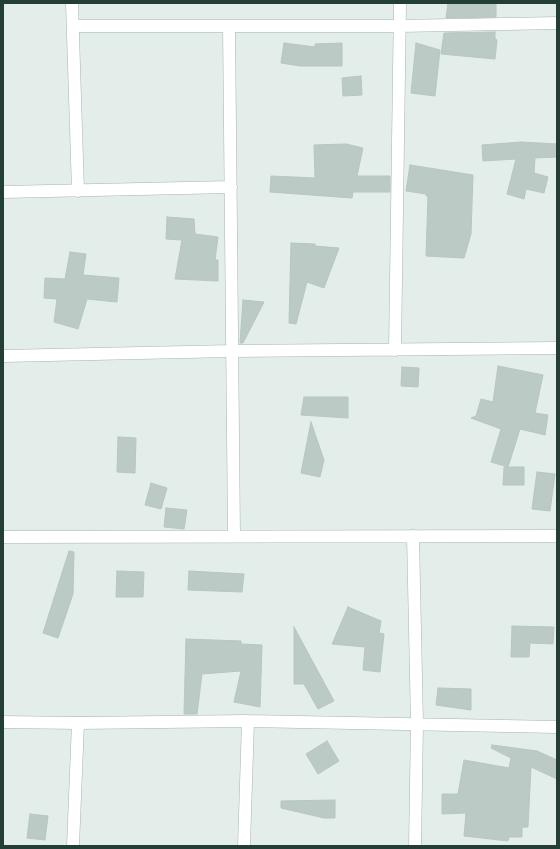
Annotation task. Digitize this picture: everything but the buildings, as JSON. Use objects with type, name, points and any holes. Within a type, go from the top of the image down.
[{"type":"street","points":[[72,3],[74,26],[78,191]]},
{"type":"street","points":[[395,350],[400,3]]},
{"type":"street","points":[[74,26],[400,26],[557,24]]},
{"type":"street","points":[[229,26],[234,536]]},
{"type":"street","points":[[3,192],[231,187]]},
{"type":"street","points":[[3,356],[232,351],[557,348]]},
{"type":"street","points":[[413,536],[417,724],[415,846]]},
{"type":"street","points":[[3,537],[557,536]]},
{"type":"street","points":[[244,846],[248,721]]},
{"type":"street","points":[[3,722],[78,723],[248,721],[557,727]]},
{"type":"street","points":[[73,846],[78,723]]}]
